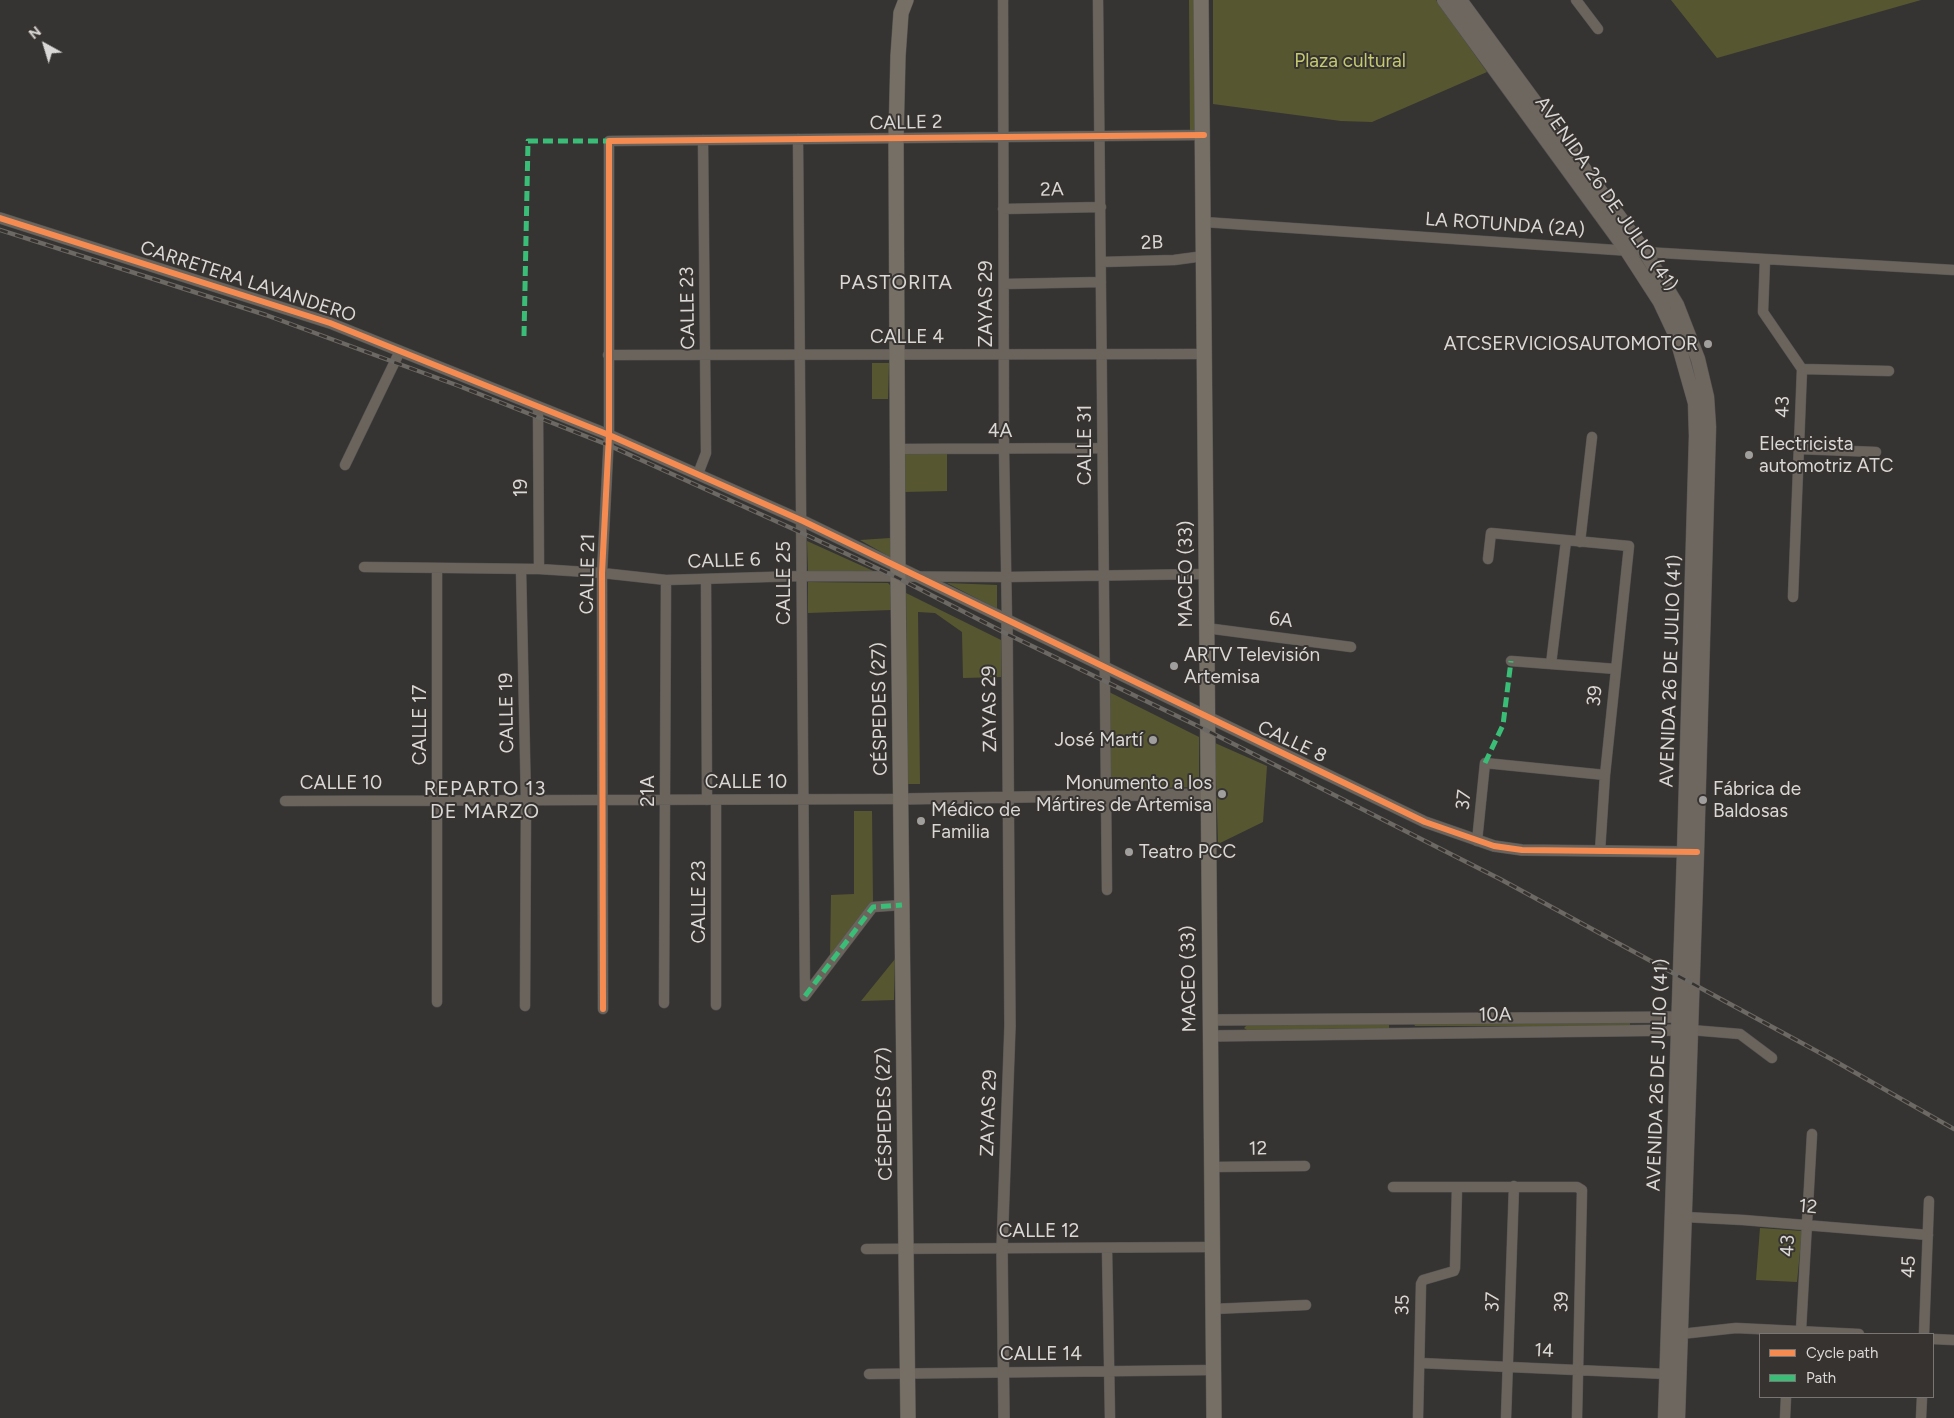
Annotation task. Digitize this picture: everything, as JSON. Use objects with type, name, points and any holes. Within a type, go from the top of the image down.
[{"type":"main road","name":"CÉSPEDES (27)","points":[[906,0],[901,12],[896,138],[898,573],[908,1418]]},
{"type":"main road","name":"MACEO (33)","points":[[1202,0],[1206,718],[1214,1418]]},
{"type":"main road","name":"AVENIDA 26 DE JULIO (41)","points":[[1444,0],[1627,251],[1660,302],[1676,336],[1689,377],[1695,403],[1696,436],[1691,852]]},
{"type":"main road","name":"AVENIDA 26 DE JULIO (41)","points":[[1463,1],[1644,252],[1677,305],[1698,359],[1707,397],[1709,427],[1685,1024],[1665,1418]]},
{"type":"main road","name":"AVENIDA 26 DE JULIO (41)","points":[[1678,1418],[1685,1217],[1685,1024]]},
{"type":"street","name":"ZAYAS 29","points":[[1003,0],[1004,449],[1010,1026],[1002,1248],[1004,1418]]},
{"type":"street","name":"CALLE 31","points":[[1098,0],[1103,667],[1107,890]]},
{"type":"street","points":[[1576,0],[1598,29]]},
{"type":"street","name":"CALLE 2","points":[[609,141],[1204,135]]},
{"type":"street","name":"CALLE 25","points":[[798,139],[803,521],[801,576],[805,996],[873,907],[902,905]]},
{"type":"street","name":"CALLE 23","points":[[698,474],[706,453],[703,140]]},
{"type":"street","name":"CALLE 21","points":[[603,1009],[602,573],[608,435],[609,141]]},
{"type":"street","name":"2A","points":[[1004,209],[1101,207]]},
{"type":"street","name":"CARRETERA LAVANDERO","points":[[0,218],[330,323],[608,435],[698,474]]},
{"type":"street","name":"LA ROTUNDA (2A)","points":[[1204,222],[1765,260],[1954,270]]},
{"type":"street","name":"2B","points":[[1101,262],[1174,260],[1204,256]]},
{"type":"street","points":[[1765,260],[1763,312],[1802,369],[1889,371]]},
{"type":"street","points":[[1004,284],[1101,282]]},
{"type":"street","points":[[345,465],[400,351]]},
{"type":"street","name":"CALLE 4","points":[[608,355],[1205,354]]},
{"type":"street","name":"43","points":[[1793,597],[1802,369]]},
{"type":"street","name":"19","points":[[538,407],[539,569]]},
{"type":"street","points":[[1488,559],[1491,534],[1580,542],[1592,437]]},
{"type":"street","name":"4A","points":[[898,449],[1102,448]]},
{"type":"street","points":[[1799,449],[1876,452]]},
{"type":"street","name":"CALLE 8","points":[[698,474],[803,521],[898,573],[917,577],[1425,822],[1494,846],[1522,850],[1691,852]]},
{"type":"street","points":[[1551,664],[1566,541]]},
{"type":"street","name":"39","points":[[1580,542],[1629,546],[1605,775],[1600,851]]},
{"type":"street","name":"CALLE 6","points":[[364,567],[539,569],[666,580],[898,573]]},
{"type":"street","name":"CALLE 17","points":[[436,568],[437,1002]]},
{"type":"street","name":"CALLE 19","points":[[521,569],[526,802],[525,1006]]},
{"type":"street","points":[[917,577],[1206,574]]},
{"type":"street","name":"CALLE 23","points":[[706,579],[716,1005]]},
{"type":"street","name":"21A","points":[[664,1003],[666,580]]},
{"type":"street","name":"6A","points":[[1206,628],[1351,646]]},
{"type":"street","points":[[1511,661],[1616,669]]},
{"type":"street","name":"37","points":[[1477,841],[1485,764],[1605,775]]},
{"type":"street","name":"CALLE 10","points":[[285,801],[438,800],[526,802],[1207,794]]},
{"type":"street","points":[[1398,1019],[1399,1034]]},
{"type":"street","name":"10A","points":[[1210,1020],[1398,1019],[1685,1024],[1740,1034],[1772,1058]]},
{"type":"street","name":"10A","points":[[1210,1036],[1399,1034],[1685,1024]]},
{"type":"street","name":"43","points":[[1801,1330],[1812,1134]]},
{"type":"street","name":"12","points":[[1211,1167],[1305,1166]]},
{"type":"street","points":[[1393,1187],[1514,1186]]},
{"type":"street","name":"39","points":[[1514,1186],[1580,1188],[1582,1190],[1577,1418]]},
{"type":"street","name":"37","points":[[1506,1418],[1514,1186]]},
{"type":"street","name":"35","points":[[1418,1418],[1421,1284],[1423,1280],[1454,1271],[1456,1268],[1457,1187]]},
{"type":"street","name":"45","points":[[1924,1333],[1929,1201]]},
{"type":"street","name":"12","points":[[1685,1217],[1928,1234]]},
{"type":"street","name":"CALLE 12","points":[[866,1249],[1212,1247]]},
{"type":"street","points":[[1108,1248],[1110,1418]]},
{"type":"street","points":[[1213,1309],[1306,1305]]},
{"type":"street","points":[[1680,1334],[1736,1328],[1790,1332],[1801,1330],[1844,1333]]},
{"type":"street","points":[[1934,1339],[1954,1340]]},
{"type":"street","name":"14","points":[[1420,1364],[1666,1374]]},
{"type":"street","name":"CALLE 14","points":[[869,1374],[908,1372],[1214,1370]]},
{"type":"street","points":[[1785,1418],[1786,1398]]},
{"type":"street","points":[[1921,1418],[1922,1398]]},
{"type":"green space","points":[[1189,0],[1196,0],[1198,133],[1190,133]]},
{"type":"green space","name":"Plaza cultural","points":[[1213,0],[1436,0],[1487,72],[1372,122],[1341,121],[1213,104]]},
{"type":"green space","points":[[1671,0],[1921,0],[1717,58]]},
{"type":"green space","points":[[872,363],[889,363],[888,399],[872,399]]},
{"type":"green space","points":[[903,454],[947,454],[947,491],[903,492]]},
{"type":"green space","points":[[890,538],[890,557],[860,540]]},
{"type":"green space","points":[[807,541],[880,574],[808,572]]},
{"type":"green space","points":[[808,582],[888,583],[891,586],[891,610],[808,613]]},
{"type":"green space","points":[[947,583],[997,585],[997,609]]},
{"type":"green space","points":[[906,593],[1001,640],[1001,677],[963,678],[962,632],[935,613],[918,612],[920,784],[908,784]]},
{"type":"green space","points":[[1109,692],[1199,737],[1199,787],[1111,789]]},
{"type":"green space","points":[[1215,743],[1267,766],[1263,822],[1218,844]]},
{"type":"green space","points":[[854,811],[872,811],[873,904],[830,959],[831,895],[854,894]]},
{"type":"green space","points":[[895,959],[894,1000],[861,1001]]},
{"type":"green space","points":[[1630,1022],[1630,1026],[1415,1026],[1414,1024]]},
{"type":"green space","points":[[1389,1023],[1389,1028],[1247,1030],[1244,1028],[1247,1025]]},
{"type":"green space","points":[[1760,1228],[1802,1231],[1797,1282],[1756,1280]]},
{"type":"railway","points":[[0,230],[266,315],[459,386],[608,445],[802,533],[898,578],[1007,634],[1206,730],[1500,879],[1833,1060],[1954,1129]]},
{"type":"marked path","points":[[524,336],[528,141],[609,141]]},
{"type":"marked path","points":[[1485,763],[1503,725],[1511,661]]},
{"type":"marked path","points":[[805,996],[873,907],[902,905]]},
{"type":"cycle path","points":[[603,1009],[602,573],[609,435],[609,141],[1204,135]]},
{"type":"cycle path","points":[[0,218],[330,323],[609,435],[803,521],[1425,822],[1494,846],[1522,850],[1697,852]]},
{"type":"place","name":"ATCSERVICIOSAUTOMOTOR","points":[[1708,344]]},
{"type":"place","name":"Electricista automotriz ATC","points":[[1749,455]]},
{"type":"place","name":"ARTV Televisión Artemisa","points":[[1174,666]]},
{"type":"place","name":"José Martí","points":[[1153,740]]},
{"type":"place","name":"Monumento a los Mártires de Artemisa","points":[[1222,794]]},
{"type":"place","name":"Fábrica de Baldosas","points":[[1703,800]]},
{"type":"place","name":"Médico de Familia","points":[[921,821]]},
{"type":"place","name":"Teatro PCC","points":[[1129,852]]},
{"type":"district","name":"PASTORITA","points":[[896,283]]},
{"type":"district","name":"REPARTO 13 DE MARZO","points":[[485,800]]}]
